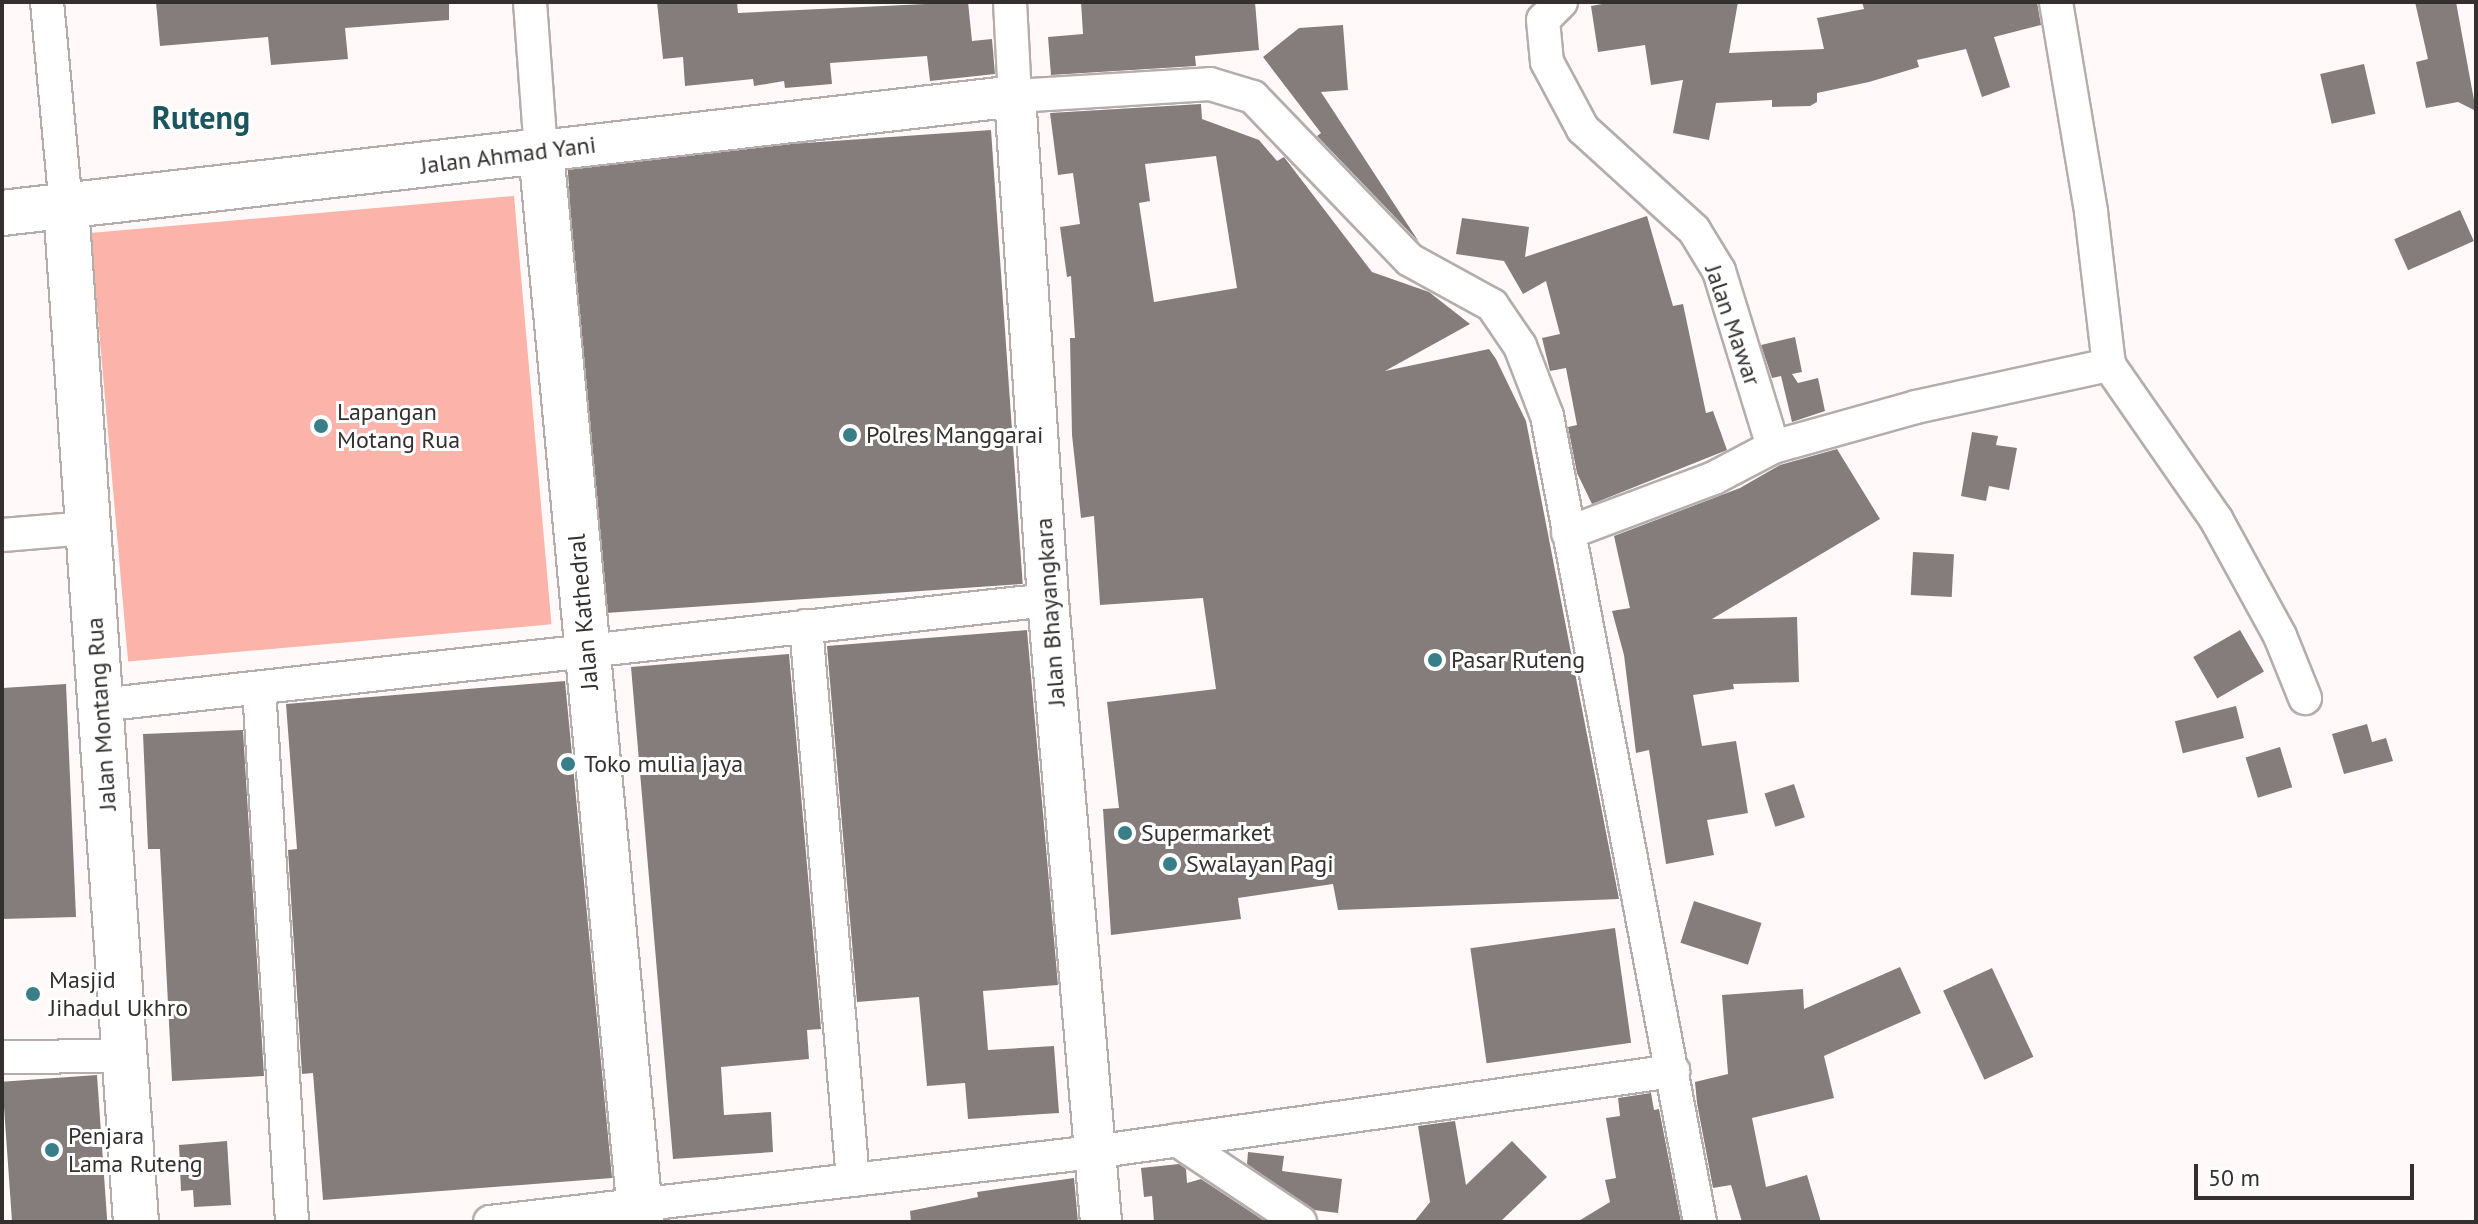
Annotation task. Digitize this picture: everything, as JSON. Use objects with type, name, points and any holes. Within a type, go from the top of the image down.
[{"type":"highway","name":"Jalan Ahmad Yani","points":[[2,213],[541,151]]},
{"type":"highway","name":"Jalan Kathedral","points":[[541,151],[640,1213]]},
{"type":"highway","name":"Jalan Montang Rua","points":[[66,206],[136,1222]]},
{"type":"main road","name":"Jalan Ahmad Yani","points":[[541,151],[1015,96]]},
{"type":"main road","name":"Jalan Bhayangkara","points":[[1015,96],[1048,600],[1101,1222]]},
{"type":"street","points":[[47,2],[66,206]]},
{"type":"street","name":"Jalan Kathedral","points":[[530,2],[541,151]]},
{"type":"street","name":"Jalan Bhayangkara","points":[[1010,2],[1015,96]]},
{"type":"street","name":"Jalan Mawar","points":[[1561,2],[1543,20],[1547,62],[1583,129],[1694,230],[1719,271],[1773,447]]},
{"type":"street","points":[[2056,2],[2091,212],[2109,365],[2216,519],[2280,636],[2305,698]]},
{"type":"street","points":[[1015,96],[1210,84],[1253,97],[1410,260],[1492,305],[1520,346],[1547,416],[1700,1222]]},
{"type":"street","points":[[1568,533],[1714,478],[1773,447],[1916,407],[2109,365]]},
{"type":"street","points":[[2,535],[88,528]]},
{"type":"street","points":[[100,705],[1048,600]]},
{"type":"street","points":[[806,626],[853,1180]]},
{"type":"street","points":[[259,688],[292,1222]]},
{"type":"street","points":[[2,1057],[125,1056]]},
{"type":"street","points":[[490,1222],[640,1213],[853,1180],[1094,1152],[1673,1071]]},
{"type":"street","points":[[1177,1140],[1300,1222]]},
{"type":"shaded area","name":"Lapangan Motang Rua","points":[[514,196],[551,624],[128,661],[91,233]]},
{"type":"building","points":[[156,2],[449,2],[449,20],[345,28],[348,59],[271,65],[268,37],[160,46]]},
{"type":"building","points":[[657,2],[737,2],[738,13],[968,2],[972,41],[992,39],[995,74],[930,81],[927,56],[830,63],[832,84],[785,88],[784,81],[754,86],[753,79],[685,86],[683,57],[663,59]]},
{"type":"building","points":[[1081,2],[1255,2],[1259,50],[1195,56],[1196,66],[1051,75],[1048,37],[1083,34]]},
{"type":"building","points":[[1613,2],[1738,2],[1729,53],[1824,49],[1817,18],[1864,9],[1862,2],[2037,2],[2041,25],[1994,37],[2010,87],[1982,97],[1966,49],[1917,60],[1919,67],[1869,82],[1817,93],[1817,102],[1810,106],[1772,107],[1772,100],[1716,103],[1709,140],[1673,133],[1683,80],[1651,85],[1645,45],[1598,52],[1591,6]]},
{"type":"building","points":[[2415,2],[2456,2],[2476,111],[2458,102],[2426,108],[2416,62],[2428,59]]},
{"type":"building","points":[[1343,25],[1348,90],[1321,92],[1419,242],[1317,136],[1321,133],[1263,57],[1299,28]]},
{"type":"building","points":[[2364,64],[2375,114],[2332,124],[2320,74]]},
{"type":"building","points":[[1201,104],[1202,119],[1259,140],[1277,161],[1284,157],[1372,272],[1429,292],[1470,324],[1385,371],[1489,349],[1526,421],[1619,899],[1338,910],[1333,884],[1238,898],[1241,919],[1111,935],[1103,809],[1119,808],[1107,702],[1216,689],[1203,598],[1100,605],[1094,516],[1081,518],[1072,435],[1070,338],[1075,338],[1071,276],[1067,277],[1060,227],[1080,224],[1073,173],[1058,175],[1050,113]],"holes":[[[1216,156],[1237,288],[1154,302],[1139,203],[1150,201],[1145,164]]]},
{"type":"building","points":[[991,130],[1023,584],[599,614],[567,160]]},
{"type":"building","points":[[2460,210],[2474,241],[2408,270],[2394,239]]},
{"type":"building","points":[[1647,216],[1673,306],[1683,304],[1706,413],[1713,411],[1727,450],[1592,504],[1577,473],[1568,427],[1577,425],[1566,368],[1550,371],[1542,338],[1560,334],[1546,281],[1523,294],[1504,261],[1456,254],[1462,218],[1529,227],[1525,257]]},
{"type":"building","points":[[1795,337],[1802,372],[1792,374],[1798,383],[1818,378],[1825,411],[1792,422],[1781,376],[1772,378],[1761,345]]},
{"type":"building","points":[[1972,432],[1998,436],[1996,445],[2017,448],[2009,490],[1989,486],[1986,501],[1961,496]]},
{"type":"building","points":[[1837,449],[1880,519],[1712,619],[1797,617],[1799,682],[1733,684],[1734,689],[1693,695],[1702,746],[1736,741],[1748,813],[1707,820],[1714,855],[1666,864],[1649,750],[1636,753],[1624,655],[1612,611],[1630,608],[1614,536],[1740,488],[1780,465]]},
{"type":"building","points":[[1913,552],[1954,554],[1952,597],[1911,595]]},
{"type":"building","points":[[1027,630],[1058,985],[983,991],[988,1050],[1054,1046],[1059,1113],[968,1119],[965,1083],[927,1086],[919,997],[857,1002],[827,646]]},
{"type":"building","points":[[2240,630],[2264,672],[2217,699],[2193,657]]},
{"type":"building","points":[[789,654],[821,1029],[807,1030],[809,1059],[721,1067],[724,1115],[771,1112],[773,1152],[673,1159],[631,667]]},
{"type":"building","points":[[565,681],[612,1178],[323,1200],[313,1073],[302,1074],[288,850],[297,849],[286,704]]},
{"type":"building","points":[[66,684],[76,917],[2,919],[2,688]]},
{"type":"building","points":[[2236,706],[2244,738],[2183,753],[2175,721]]},
{"type":"building","points":[[2367,724],[2372,742],[2386,738],[2393,761],[2344,774],[2332,734]]},
{"type":"building","points":[[243,730],[264,1076],[172,1081],[160,849],[148,849],[143,734]]},
{"type":"building","points":[[2280,747],[2292,787],[2258,798],[2246,758]]},
{"type":"building","points":[[1794,784],[1805,817],[1775,827],[1765,794]]},
{"type":"building","points":[[1694,901],[1762,923],[1748,965],[1680,943]]},
{"type":"building","points":[[1615,928],[1631,1043],[1487,1063],[1470,948]]},
{"type":"building","points":[[1900,967],[1921,1013],[1824,1056],[1834,1098],[1752,1118],[1766,1187],[1807,1175],[1821,1222],[1742,1222],[1731,1185],[1713,1188],[1695,1082],[1728,1074],[1722,995],[1803,989],[1804,1009]]},
{"type":"building","points":[[1992,968],[2033,1057],[1984,1080],[1943,991]]},
{"type":"building","name":"Penjara Lama Ruteng","points":[[97,1075],[107,1222],[12,1222],[2,1082]]},
{"type":"building","points":[[1651,1093],[1654,1110],[1659,1109],[1681,1222],[1577,1222],[1610,1202],[1605,1180],[1616,1178],[1606,1118],[1620,1116],[1618,1098]]},
{"type":"building","points":[[1455,1121],[1466,1185],[1512,1141],[1547,1177],[1500,1222],[1414,1222],[1430,1202],[1418,1126]]},
{"type":"building","points":[[227,1141],[231,1205],[194,1207],[193,1190],[181,1191],[179,1145]]},
{"type":"building","points":[[1248,1152],[1284,1156],[1282,1171],[1342,1179],[1338,1213],[1314,1210],[1247,1164]]},
{"type":"building","points":[[1179,1164],[1186,1169],[1187,1183],[1201,1179],[1266,1222],[1154,1222],[1152,1196],[1144,1197],[1141,1168]]},
{"type":"building","points":[[1074,1178],[1078,1222],[911,1222],[910,1211],[978,1197],[977,1192]]},
{"type":"place","name":"Lapangan Motang Rua","points":[[321,426]]},
{"type":"place","name":"Polres Manggarai","points":[[850,435]]},
{"type":"place","name":"Pasar Ruteng","points":[[1435,660]]},
{"type":"place","name":"Toko mulia jaya","points":[[568,764]]},
{"type":"place","name":"Supermarket","points":[[1125,833]]},
{"type":"place","name":"Swalayan Pagi","points":[[1170,864]]},
{"type":"place","name":"Masjid Jihadul Ukhro","points":[[33,994]]},
{"type":"place","name":"Penjara Lama Ruteng","points":[[52,1150]]},
{"type":"district","name":"Ruteng","points":[[201,117]]}]
